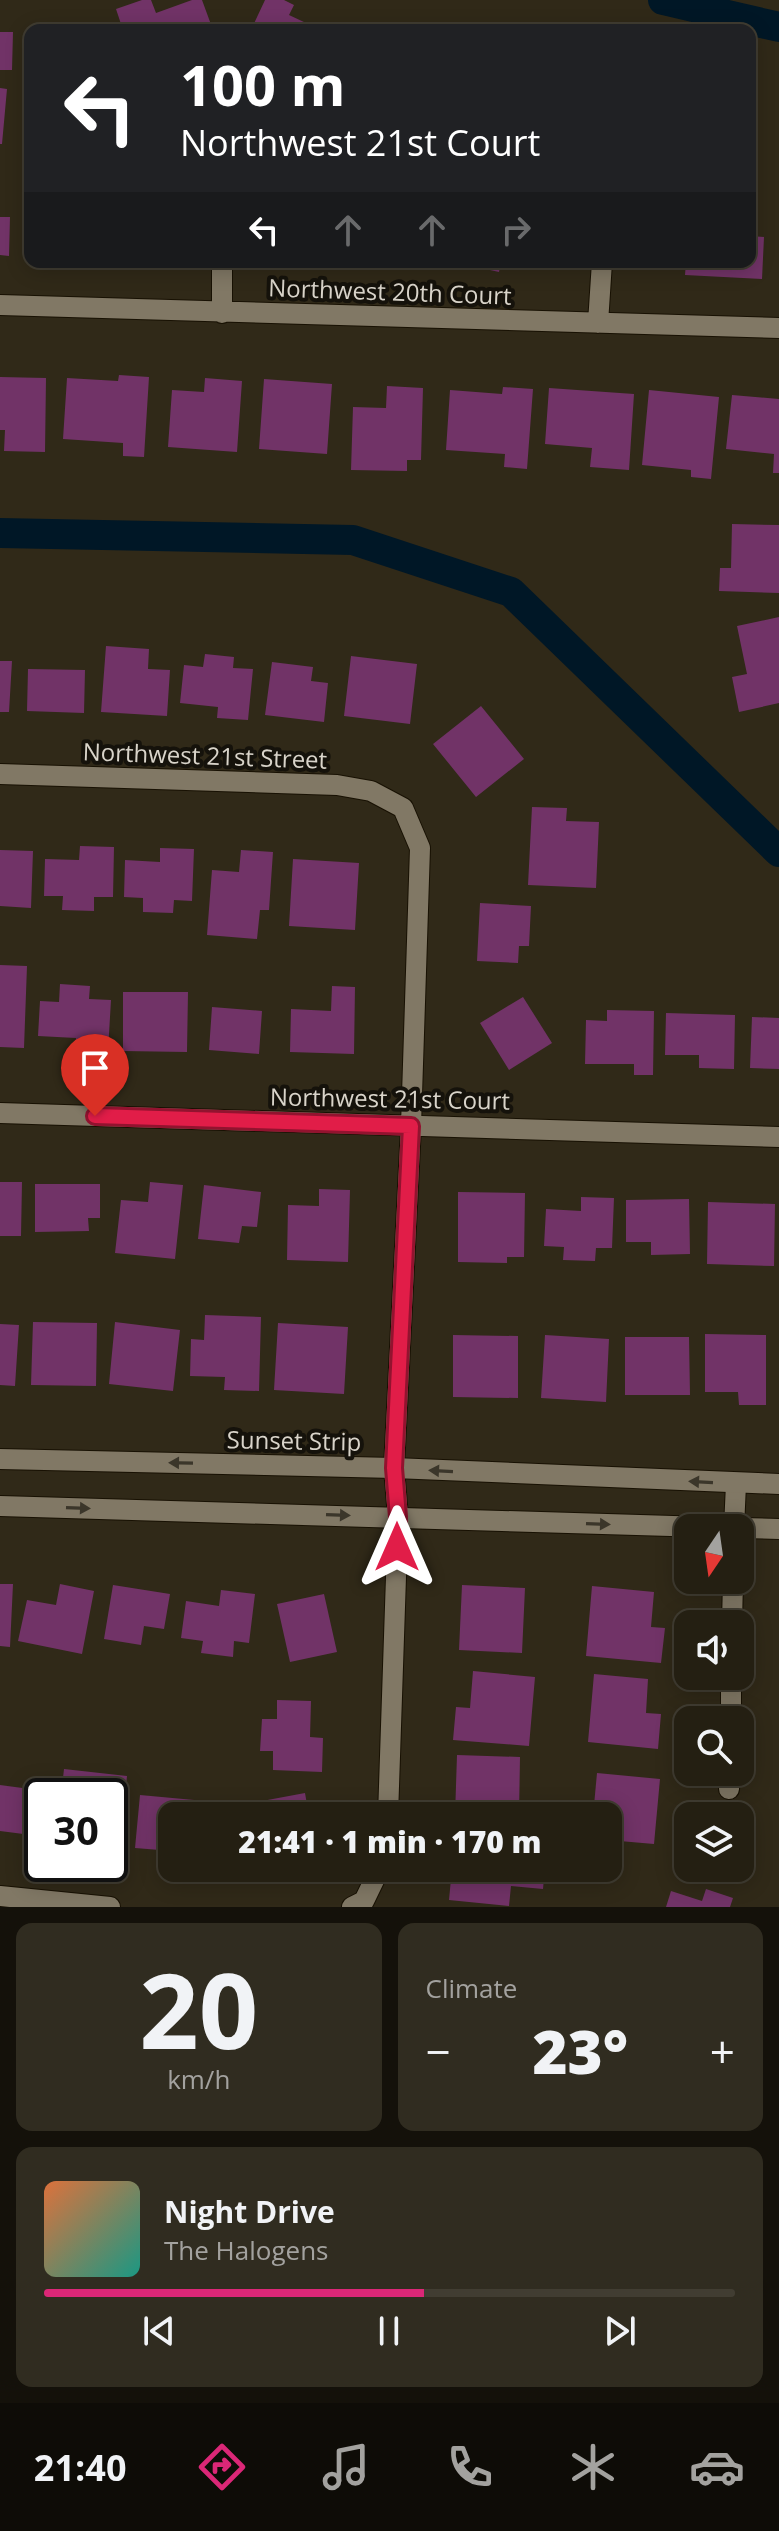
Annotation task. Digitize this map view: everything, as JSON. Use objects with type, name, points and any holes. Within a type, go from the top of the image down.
[{"type":"street","points":[[222,268],[222,313]]},
{"type":"street","points":[[598,323],[602,268]]},
{"type":"street","name":"Northwest 20th Court","points":[[0,305],[779,328]]},
{"type":"street","name":"Northwest 21st Street","points":[[0,774],[337,785],[371,791],[403,808],[420,848],[411,1126]]},
{"type":"street","name":"Northwest 21st Court","points":[[0,1113],[779,1137]]},
{"type":"street","points":[[388,1802],[398,1517],[394,1468],[411,1126]]},
{"type":"street","name":"Sunset Strip","points":[[0,1459],[394,1468],[779,1484]]},
{"type":"street","points":[[736,1484],[736,1514]]},
{"type":"street","points":[[0,1506],[674,1526]]},
{"type":"street","points":[[754,1528],[779,1529]]},
{"type":"street","points":[[358,1904],[371,1882]]},
{"type":"street","points":[[0,1896],[110,1907]]},
{"type":"building","points":[[151,0],[156,13],[192,0],[202,0],[211,24],[121,24],[116,9]]},
{"type":"building","points":[[265,0],[284,0],[294,5],[289,15],[308,24],[254,24]]},
{"type":"building","points":[[0,32],[13,32],[12,70],[0,70]]},
{"type":"building","points":[[0,88],[7,89],[2,144],[0,144]]},
{"type":"building","points":[[0,217],[10,217],[9,256],[0,255]]},
{"type":"building","points":[[756,236],[764,237],[762,279],[685,275],[686,268],[756,268]]},
{"type":"building","points":[[119,375],[149,377],[144,457],[123,456],[123,443],[63,439],[67,378],[118,381]]},
{"type":"building","points":[[0,377],[46,378],[45,452],[4,451],[5,430],[0,430]]},
{"type":"building","points":[[205,378],[242,381],[237,452],[168,447],[172,390],[204,392]]},
{"type":"building","points":[[264,379],[332,384],[327,454],[259,449]]},
{"type":"building","points":[[387,386],[423,388],[421,460],[407,460],[407,471],[351,470],[353,407],[386,408]]},
{"type":"building","points":[[503,387],[533,389],[527,469],[504,467],[505,454],[446,450],[450,390],[502,394]]},
{"type":"building","points":[[549,388],[634,394],[629,470],[590,467],[592,448],[545,444]]},
{"type":"building","points":[[649,390],[719,397],[711,479],[691,477],[691,470],[642,465]]},
{"type":"building","points":[[732,395],[779,399],[779,473],[773,473],[774,454],[726,449]]},
{"type":"building","points":[[732,524],[779,525],[779,593],[719,591],[720,568],[731,568]]},
{"type":"building","points":[[779,617],[779,703],[739,712],[732,677],[747,674],[737,626]]},
{"type":"building","points":[[106,646],[149,649],[148,669],[170,670],[167,716],[101,712]]},
{"type":"building","points":[[205,654],[234,657],[233,668],[253,669],[248,720],[217,718],[218,707],[180,703],[184,665],[203,667]]},
{"type":"building","points":[[351,656],[417,664],[410,724],[344,716]]},
{"type":"building","points":[[0,661],[12,661],[9,712],[0,712]]},
{"type":"building","points":[[272,662],[313,667],[311,681],[328,683],[324,722],[265,715]]},
{"type":"building","points":[[28,669],[85,670],[84,713],[27,711]]},
{"type":"building","points":[[481,706],[524,759],[476,797],[433,744]]},
{"type":"building","points":[[532,807],[567,808],[566,821],[599,822],[596,888],[528,885]]},
{"type":"building","points":[[80,846],[114,847],[113,897],[94,897],[94,911],[62,910],[63,896],[44,896],[45,859],[79,860]]},
{"type":"building","points":[[160,848],[194,849],[192,901],[174,900],[173,913],[143,912],[143,898],[124,897],[125,860],[160,862]]},
{"type":"building","points":[[0,850],[33,851],[31,908],[0,906]]},
{"type":"building","points":[[241,850],[273,852],[269,910],[260,910],[257,939],[207,935],[212,870],[239,872]]},
{"type":"building","points":[[293,859],[359,863],[355,930],[289,926]]},
{"type":"building","points":[[480,903],[531,906],[529,946],[519,946],[518,963],[477,961]]},
{"type":"building","points":[[0,965],[27,966],[24,1048],[0,1047]]},
{"type":"building","points":[[60,984],[90,986],[89,999],[111,1000],[108,1051],[75,1049],[76,1038],[38,1036],[40,1001],[59,1002]]},
{"type":"building","points":[[332,986],[355,987],[354,1054],[290,1052],[291,1009],[331,1011]]},
{"type":"building","points":[[123,992],[188,992],[187,1052],[123,1051]]},
{"type":"building","points":[[523,997],[552,1043],[509,1070],[480,1023]]},
{"type":"building","points":[[212,1007],[262,1011],[259,1054],[209,1050]]},
{"type":"building","points":[[607,1010],[654,1011],[653,1075],[634,1075],[634,1064],[585,1064],[586,1020],[607,1021]]},
{"type":"building","points":[[666,1013],[735,1015],[734,1069],[699,1068],[699,1055],[665,1055]]},
{"type":"building","points":[[752,1017],[779,1018],[779,1069],[750,1068]]},
{"type":"building","points":[[0,1182],[22,1182],[21,1236],[0,1236]]},
{"type":"building","points":[[150,1182],[183,1185],[175,1259],[115,1253],[121,1200],[148,1202]]},
{"type":"building","points":[[35,1184],[100,1184],[100,1218],[88,1218],[89,1231],[35,1232]]},
{"type":"building","points":[[204,1185],[261,1192],[257,1227],[242,1226],[239,1243],[198,1239]]},
{"type":"building","points":[[319,1189],[350,1190],[348,1262],[287,1260],[288,1205],[319,1206]]},
{"type":"building","points":[[458,1192],[525,1193],[524,1257],[507,1257],[507,1263],[458,1262]]},
{"type":"building","points":[[581,1197],[614,1198],[612,1248],[596,1248],[595,1261],[563,1260],[564,1247],[544,1246],[546,1209],[581,1211]]},
{"type":"building","points":[[689,1199],[690,1254],[651,1255],[651,1242],[626,1242],[626,1200]]},
{"type":"building","points":[[708,1202],[775,1204],[774,1266],[707,1264]]},
{"type":"building","points":[[205,1315],[261,1317],[259,1391],[224,1390],[225,1377],[190,1376],[191,1339],[204,1340]]},
{"type":"building","points":[[33,1322],[97,1323],[96,1386],[31,1385]]},
{"type":"building","points":[[115,1322],[180,1330],[173,1391],[109,1384]]},
{"type":"building","points":[[278,1323],[348,1327],[344,1394],[274,1390]]},
{"type":"building","points":[[0,1324],[19,1325],[15,1386],[0,1385]]},
{"type":"building","points":[[705,1334],[766,1335],[766,1405],[739,1405],[738,1392],[705,1392]]},
{"type":"building","points":[[453,1335],[518,1336],[518,1398],[453,1397]]},
{"type":"building","points":[[545,1335],[609,1339],[606,1402],[541,1398]]},
{"type":"building","points":[[625,1337],[689,1337],[690,1395],[625,1395]]},
{"type":"building","points":[[0,1584],[13,1584],[10,1647],[0,1646]]},
{"type":"building","points":[[60,1584],[94,1591],[82,1654],[18,1641],[27,1600],[56,1605]]},
{"type":"building","points":[[113,1585],[170,1594],[164,1629],[144,1626],[141,1645],[104,1639]]},
{"type":"building","points":[[462,1585],[525,1588],[522,1653],[459,1650]]},
{"type":"building","points":[[592,1586],[654,1592],[651,1627],[665,1628],[661,1663],[586,1656]]},
{"type":"building","points":[[221,1590],[255,1594],[249,1643],[234,1641],[233,1657],[201,1653],[203,1641],[181,1638],[186,1601],[219,1606]]},
{"type":"building","points":[[324,1594],[337,1652],[290,1662],[277,1604]]},
{"type":"building","points":[[473,1671],[535,1677],[529,1746],[453,1740],[456,1707],[470,1708]]},
{"type":"building","points":[[594,1674],[648,1679],[646,1713],[661,1714],[658,1749],[588,1742]]},
{"type":"building","points":[[277,1700],[311,1701],[310,1737],[323,1738],[322,1772],[273,1770],[273,1751],[260,1751],[262,1719],[277,1719]]},
{"type":"building","points":[[457,1755],[520,1757],[519,1802],[455,1802]]},
{"type":"building","points":[[64,1769],[127,1776],[127,1778],[63,1778]]},
{"type":"building","points":[[597,1773],[660,1779],[654,1844],[622,1841],[622,1802],[594,1802]]},
{"type":"building","points":[[0,1785],[24,1788],[24,1834],[0,1831]]},
{"type":"building","points":[[305,1793],[307,1802],[256,1802]]},
{"type":"building","points":[[140,1795],[205,1801],[158,1802],[158,1850],[135,1848]]},
{"type":"building","points":[[451,1882],[544,1882],[543,1889],[511,1886],[509,1906],[449,1900]]},
{"type":"building","points":[[706,1889],[733,1898],[730,1907],[666,1907],[671,1891],[702,1901]]},
{"type":"waterway","points":[[663,0],[779,27]]},
{"type":"waterway","points":[[0,533],[353,540],[511,592],[779,852]]},
{"type":"route","points":[[95,1116],[411,1126],[394,1468],[397,1547]]}]
